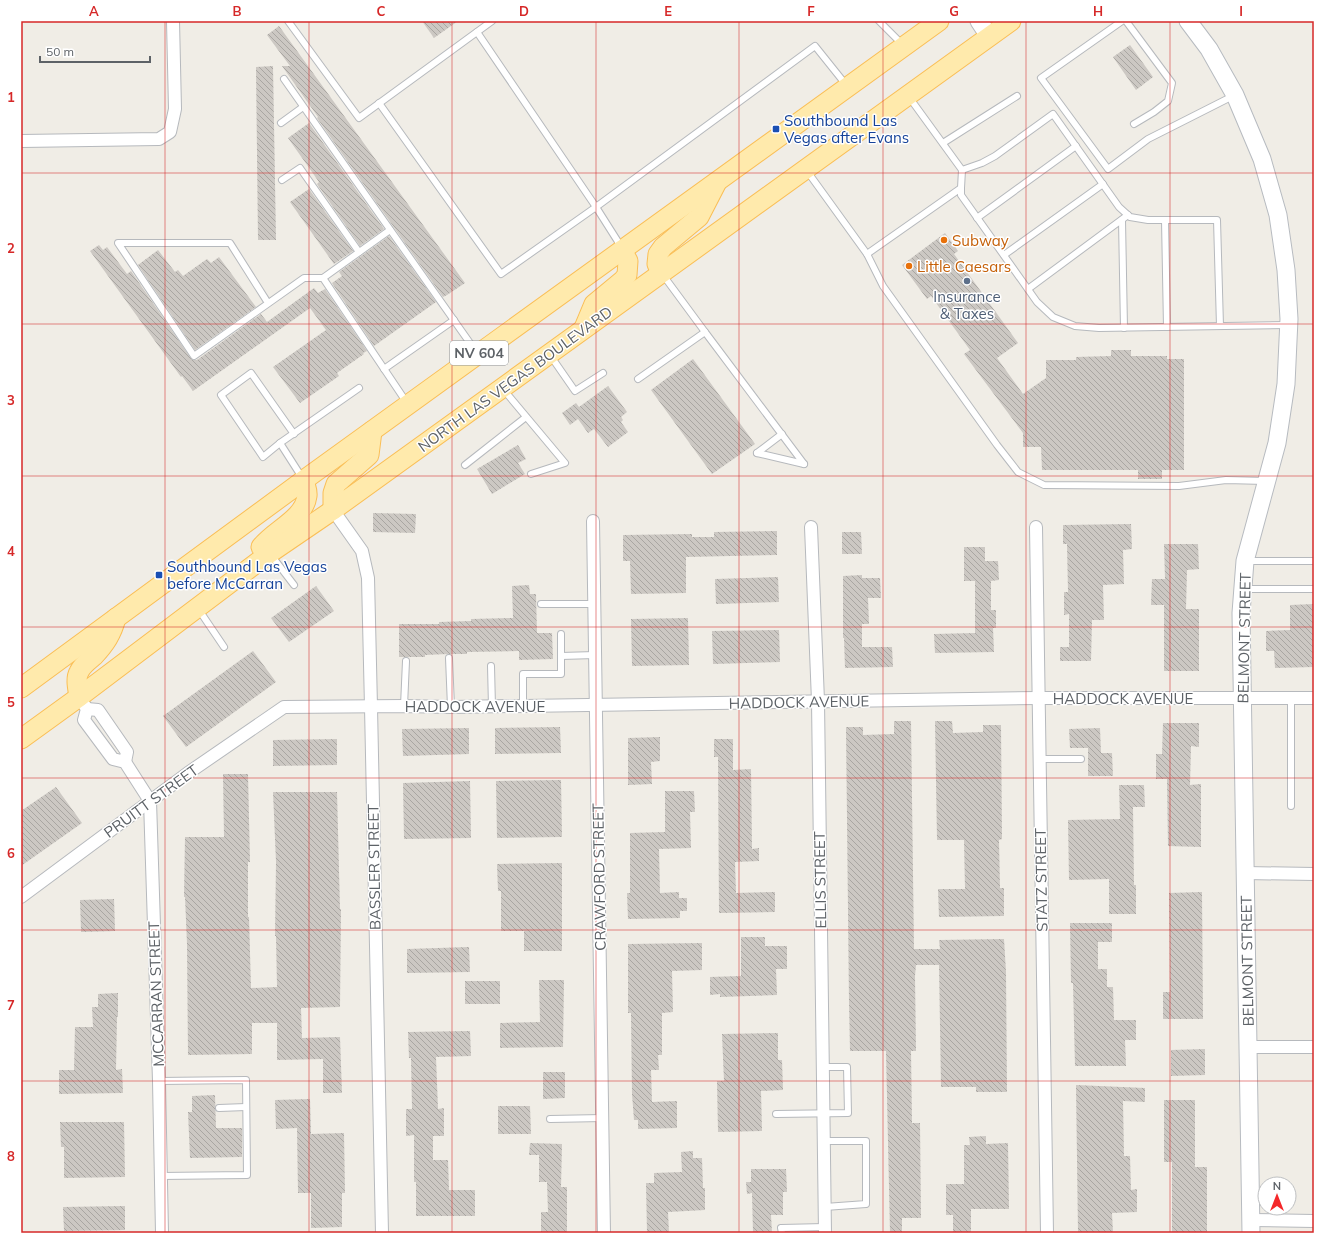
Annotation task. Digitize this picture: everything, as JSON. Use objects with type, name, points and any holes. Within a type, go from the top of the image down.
[{"type":"main road","name":"NV 604","points":[[21,688],[304,480],[939,21]]},
{"type":"main road","name":"NORTH LAS VEGAS BOULEVARD","points":[[21,739],[83,703],[197,608],[263,558],[333,510],[908,95],[984,29],[1010,22]]},
{"type":"main road","points":[[661,273],[657,264],[658,254],[663,247],[699,217],[717,181]]},
{"type":"main road","points":[[583,329],[594,304],[627,275],[628,261],[622,250]]},
{"type":"main road","points":[[333,510],[333,493],[336,484],[369,455],[372,431]]},
{"type":"main road","points":[[263,558],[261,546],[290,522],[305,505],[308,494],[304,480]]},
{"type":"main road","points":[[83,703],[77,681],[78,673],[83,665],[104,644],[112,633],[116,617]]},
{"type":"street","points":[[21,141],[159,139],[170,132],[175,109],[173,21]]},
{"type":"street","name":"BELMONT STREET","points":[[1188,21],[1209,49],[1235,95],[1262,159],[1278,215],[1286,270],[1289,325],[1286,384],[1277,443],[1245,561],[1241,613],[1251,1227]]},
{"type":"street","name":"BASSLER STREET","points":[[333,510],[362,551],[368,578],[382,1233]]},
{"type":"street","name":"CRAWFORD STREET","points":[[593,521],[604,1233]]},
{"type":"street","name":"ELLIS STREET","points":[[811,527],[818,701],[825,1230]]},
{"type":"street","name":"STATZ STREET","points":[[1036,527],[1047,1233]]},
{"type":"street","name":"HADDOCK AVENUE","points":[[284,707],[451,707],[1038,698],[1314,698]]},
{"type":"street","points":[[125,762],[113,760],[84,720],[83,703],[98,710],[127,752],[125,762],[150,801]]},
{"type":"street","name":"PRUITT STREET","points":[[21,897],[188,773],[284,707]]},
{"type":"street","name":"MCCARRAN STREET","points":[[150,801],[159,1081],[162,1233]]},
{"type":"street","points":[[1246,873],[1314,874]]},
{"type":"street","points":[[1248,1047],[1314,1048]]},
{"type":"street","points":[[1251,1227],[1314,1221]]},
{"type":"lane","points":[[288,21],[358,118],[492,21]]},
{"type":"lane","points":[[879,21],[904,46]]},
{"type":"lane","points":[[1122,21],[1041,78],[1108,168],[1148,139],[1235,95]]},
{"type":"lane","points":[[1126,21],[1172,83],[1168,101],[1154,112],[1134,124]]},
{"type":"lane","points":[[478,32],[596,207],[622,250]]},
{"type":"lane","points":[[380,103],[501,274],[596,207],[816,46],[848,86]]},
{"type":"lane","points":[[284,79],[478,354]]},
{"type":"lane","points":[[908,95],[962,170],[960,195],[1037,302],[1053,317],[1075,326],[1099,328],[1289,325]]},
{"type":"lane","points":[[943,143],[1018,96]]},
{"type":"lane","points":[[281,123],[303,107]]},
{"type":"lane","points":[[962,170],[982,163],[995,156],[1053,114],[1119,207],[1130,217],[1148,220],[1217,220],[1220,326]]},
{"type":"lane","points":[[977,218],[1076,146]]},
{"type":"lane","points":[[282,180],[300,168],[360,252]]},
{"type":"lane","points":[[806,169],[868,254],[883,286],[1018,472],[1044,485],[1179,486],[1226,480],[1266,481]]},
{"type":"lane","points":[[1004,255],[1103,184]]},
{"type":"lane","points":[[868,254],[961,188]]},
{"type":"lane","points":[[1028,288],[1128,215]]},
{"type":"lane","points":[[1122,220],[1124,328]]},
{"type":"lane","points":[[1165,220],[1168,327]]},
{"type":"lane","points":[[268,303],[230,243],[118,243],[194,356],[304,278],[323,278],[390,230]]},
{"type":"lane","points":[[661,273],[705,332],[782,434],[800,458],[804,464],[757,453],[782,434]]},
{"type":"lane","points":[[323,278],[408,405]]},
{"type":"lane","points":[[384,369],[454,320]]},
{"type":"lane","points":[[638,378],[705,332]]},
{"type":"lane","points":[[549,354],[575,391],[603,373]]},
{"type":"lane","points":[[294,434],[251,373],[221,395],[263,457],[280,443],[294,434],[359,388]]},
{"type":"lane","points":[[502,388],[565,463],[532,474]]},
{"type":"lane","points":[[465,465],[526,417]]},
{"type":"lane","points":[[280,443],[304,480]]},
{"type":"lane","points":[[263,558],[294,585]]},
{"type":"lane","points":[[1245,561],[1314,561]]},
{"type":"lane","points":[[1243,589],[1314,589]]},
{"type":"lane","points":[[541,604],[594,604]]},
{"type":"lane","points":[[197,608],[224,646]]},
{"type":"lane","points":[[523,706],[523,674],[560,674],[560,634]]},
{"type":"lane","points":[[560,656],[595,655]]},
{"type":"lane","points":[[449,658],[451,707]]},
{"type":"lane","points":[[404,706],[406,661]]},
{"type":"lane","points":[[491,666],[492,706]]},
{"type":"lane","points":[[1291,698],[1291,806]]},
{"type":"lane","points":[[1039,759],[1081,759]]},
{"type":"lane","points":[[776,1114],[848,1113],[847,1066],[823,1067]]},
{"type":"lane","points":[[159,1081],[246,1080],[247,1175],[161,1176]]},
{"type":"lane","points":[[219,1108],[246,1108]]},
{"type":"lane","points":[[550,1119],[603,1118]]},
{"type":"lane","points":[[824,1141],[866,1141],[866,1204],[825,1207]]},
{"type":"lane","points":[[782,1233],[782,1228],[825,1230]]},
{"type":"building","points":[[422,21],[458,21],[434,38]]},
{"type":"building","points":[[279,26],[465,283],[443,297],[282,66],[290,66],[267,35]]},
{"type":"building","points":[[1130,45],[1153,77],[1136,90],[1113,57]]},
{"type":"building","points":[[273,66],[276,240],[258,240],[256,67]]},
{"type":"building","points":[[309,123],[384,229],[360,246],[317,184],[319,182],[288,138]]},
{"type":"building","points":[[309,189],[353,251],[334,264],[290,202]]},
{"type":"building","points":[[945,233],[958,251],[954,254],[1018,343],[997,358],[1023,394],[1046,378],[1046,360],[1076,360],[1076,357],[1111,356],[1111,350],[1131,350],[1131,356],[1167,356],[1167,359],[1184,359],[1184,470],[1162,470],[1162,479],[1138,479],[1138,470],[1042,470],[1041,447],[1023,447],[1023,433],[964,354],[970,350],[931,296],[927,299],[902,265]]},
{"type":"building","points":[[389,236],[436,302],[374,346],[332,283],[342,276],[339,272]]},
{"type":"building","points":[[99,245],[103,250],[107,247],[127,274],[131,271],[192,360],[197,360],[261,314],[267,322],[314,288],[318,293],[325,289],[367,351],[337,373],[339,376],[300,403],[273,367],[326,330],[310,308],[193,391],[182,376],[181,377],[90,251]]},
{"type":"building","points":[[158,250],[175,272],[178,270],[183,276],[207,259],[211,263],[219,257],[256,307],[195,350],[138,265]]},
{"type":"building","points":[[693,359],[755,444],[712,474],[651,390]]},
{"type":"building","points":[[608,386],[627,412],[621,417],[623,420],[621,422],[628,432],[608,447],[594,429],[588,433],[578,419],[570,425],[562,413],[576,403],[579,407]]},
{"type":"building","points":[[518,445],[526,459],[518,463],[525,474],[492,494],[477,469]]},
{"type":"building","points":[[373,513],[416,514],[415,533],[373,532]]},
{"type":"building","points":[[1131,524],[1132,549],[1123,550],[1124,584],[1103,585],[1104,620],[1092,620],[1091,661],[1060,661],[1060,647],[1069,647],[1069,614],[1064,615],[1064,592],[1068,592],[1067,544],[1063,544],[1063,525]]},
{"type":"building","points":[[777,531],[777,555],[686,557],[686,593],[631,594],[630,561],[623,561],[623,535],[692,534],[692,537],[714,537],[714,532]]},
{"type":"building","points":[[842,532],[861,532],[862,554],[842,554]]},
{"type":"building","points":[[1164,544],[1198,544],[1199,569],[1187,570],[1186,609],[1199,609],[1199,671],[1164,671],[1164,605],[1151,605],[1152,579],[1165,579]]},
{"type":"building","points":[[964,547],[985,547],[985,561],[998,561],[999,580],[991,581],[991,610],[996,610],[996,628],[993,628],[994,652],[935,653],[934,634],[975,633],[975,581],[964,581]]},
{"type":"building","points":[[862,575],[862,578],[880,578],[881,598],[868,598],[869,624],[862,624],[862,647],[892,647],[893,667],[845,668],[843,638],[843,576]]},
{"type":"building","points":[[778,577],[779,602],[716,604],[715,579]]},
{"type":"building","points":[[529,585],[530,594],[536,594],[537,633],[552,633],[553,659],[519,660],[519,651],[467,652],[467,654],[399,657],[399,624],[439,624],[439,622],[471,621],[471,619],[513,618],[512,586]]},
{"type":"building","points":[[316,586],[334,611],[289,642],[271,618]]},
{"type":"building","points":[[1314,604],[1314,667],[1275,668],[1274,651],[1266,651],[1266,631],[1290,630],[1290,605]]},
{"type":"building","points":[[688,618],[689,665],[632,666],[631,619]]},
{"type":"building","points":[[779,630],[780,662],[713,664],[712,631]]},
{"type":"building","points":[[253,651],[276,682],[186,747],[163,716]]},
{"type":"building","points":[[894,721],[911,721],[914,949],[940,949],[939,940],[1004,939],[1006,972],[1007,1092],[976,1092],[976,1087],[941,1087],[939,965],[916,965],[916,1051],[911,1051],[912,1123],[920,1123],[921,1218],[902,1218],[902,1233],[890,1233],[886,1051],[850,1051],[849,1002],[846,727],[863,727],[863,735],[894,734]]},
{"type":"building","points":[[935,721],[952,721],[953,733],[983,732],[983,725],[1001,725],[1002,839],[999,840],[1000,888],[1004,888],[1004,916],[939,917],[938,889],[965,889],[964,840],[937,840]]},
{"type":"building","points":[[1163,723],[1199,723],[1199,747],[1191,746],[1190,785],[1201,784],[1201,847],[1168,846],[1167,779],[1156,779],[1156,754],[1162,754]]},
{"type":"building","points":[[560,727],[561,753],[495,754],[495,728]]},
{"type":"building","points":[[469,728],[469,754],[403,756],[402,729]]},
{"type":"building","points":[[1100,728],[1101,753],[1112,753],[1113,776],[1088,776],[1088,748],[1070,748],[1069,729]]},
{"type":"building","points":[[660,737],[660,761],[651,762],[652,784],[628,785],[628,738]]},
{"type":"building","points":[[337,739],[337,765],[273,766],[273,740]]},
{"type":"building","points":[[714,739],[733,739],[733,770],[751,769],[752,849],[759,848],[759,861],[735,862],[736,893],[775,892],[775,912],[719,913],[718,757],[714,757]]},
{"type":"building","points":[[223,774],[248,774],[250,862],[248,862],[248,917],[251,988],[277,987],[275,936],[276,862],[273,792],[337,792],[341,909],[340,1007],[301,1008],[302,1038],[340,1037],[342,1093],[323,1093],[323,1059],[277,1060],[277,1023],[252,1023],[252,1054],[188,1055],[187,944],[184,897],[185,837],[224,837]]},
{"type":"building","points":[[561,780],[562,837],[497,838],[496,781]]},
{"type":"building","points":[[470,781],[471,838],[404,839],[403,783]]},
{"type":"building","points":[[1119,785],[1144,785],[1145,807],[1133,807],[1136,914],[1109,914],[1109,879],[1069,880],[1068,820],[1120,819]]},
{"type":"building","points":[[56,787],[82,823],[21,866],[21,811]]},
{"type":"building","points":[[665,791],[694,791],[695,812],[690,812],[691,848],[659,849],[660,893],[679,892],[679,898],[687,898],[687,911],[680,911],[680,918],[628,919],[627,893],[630,893],[630,833],[665,832]]},
{"type":"building","points":[[562,863],[562,951],[524,951],[524,931],[501,931],[501,891],[498,891],[497,864]]},
{"type":"building","points":[[1202,892],[1203,1019],[1163,1019],[1163,992],[1170,992],[1169,893]]},
{"type":"building","points":[[114,899],[115,931],[81,932],[80,900]]},
{"type":"building","points":[[1070,923],[1112,923],[1112,942],[1098,942],[1098,969],[1107,969],[1107,987],[1113,987],[1114,1020],[1136,1020],[1136,1040],[1125,1040],[1126,1066],[1075,1066]]},
{"type":"building","points":[[741,937],[765,937],[765,946],[787,946],[787,969],[776,969],[777,995],[720,997],[720,994],[710,995],[710,977],[741,976]]},
{"type":"building","points":[[702,943],[702,970],[672,971],[673,1012],[662,1013],[662,1055],[658,1055],[659,1070],[651,1070],[652,1102],[677,1101],[677,1128],[638,1129],[638,1120],[634,1120],[632,1094],[631,1013],[628,1013],[628,944]]},
{"type":"building","points":[[469,947],[470,972],[407,973],[407,949]]},
{"type":"building","points":[[539,980],[564,980],[563,1047],[500,1048],[500,1023],[540,1022]]},
{"type":"building","points":[[465,981],[500,981],[500,1004],[465,1004]]},
{"type":"building","points":[[118,993],[116,1070],[122,1069],[123,1093],[59,1094],[59,1070],[74,1070],[75,1027],[93,1027],[92,1007],[98,1007],[98,994]]},
{"type":"building","points":[[470,1031],[471,1056],[436,1057],[438,1109],[444,1108],[444,1136],[433,1136],[433,1160],[448,1160],[449,1190],[475,1190],[475,1216],[416,1216],[414,1135],[406,1136],[406,1109],[412,1109],[411,1058],[409,1058],[408,1032]]},
{"type":"building","points":[[778,1033],[778,1060],[782,1060],[783,1090],[761,1091],[762,1131],[718,1132],[717,1081],[724,1081],[722,1034]]},
{"type":"building","points":[[1205,1049],[1205,1075],[1171,1076],[1171,1050]]},
{"type":"building","points":[[543,1072],[565,1072],[565,1098],[543,1099]]},
{"type":"building","points":[[1076,1085],[1145,1088],[1145,1102],[1123,1101],[1124,1156],[1130,1156],[1131,1190],[1137,1189],[1137,1212],[1112,1213],[1113,1233],[1078,1233]]},
{"type":"building","points":[[215,1095],[216,1128],[242,1128],[242,1157],[190,1158],[188,1112],[192,1112],[192,1096]]},
{"type":"building","points":[[310,1099],[311,1134],[344,1133],[345,1193],[342,1193],[342,1227],[311,1228],[311,1193],[298,1193],[297,1128],[276,1129],[275,1100]]},
{"type":"building","points":[[1164,1100],[1195,1100],[1195,1167],[1207,1167],[1207,1232],[1172,1233],[1172,1162],[1164,1162]]},
{"type":"building","points":[[498,1106],[530,1106],[531,1134],[498,1134]]},
{"type":"building","points":[[60,1122],[124,1122],[125,1177],[64,1178],[64,1147],[61,1147]]},
{"type":"building","points":[[986,1136],[986,1144],[1008,1143],[1009,1209],[971,1209],[971,1233],[953,1233],[953,1215],[946,1215],[946,1184],[964,1184],[964,1145],[970,1145],[969,1137]]},
{"type":"building","points":[[530,1143],[562,1144],[561,1187],[567,1187],[567,1233],[541,1233],[541,1212],[548,1212],[547,1182],[539,1182],[539,1155],[529,1155]]},
{"type":"building","points":[[693,1151],[693,1158],[702,1158],[703,1188],[705,1188],[705,1210],[668,1212],[669,1233],[647,1233],[646,1183],[654,1183],[654,1173],[682,1172],[681,1152]]},
{"type":"building","points":[[751,1169],[786,1169],[787,1192],[783,1192],[783,1215],[771,1215],[772,1233],[753,1233],[752,1193],[747,1194],[746,1182],[751,1182]]},
{"type":"building","points":[[125,1206],[125,1230],[64,1231],[63,1207]]},
{"type":"place","name":"Southbound Las Vegas after Evans","points":[[776,129]]},
{"type":"place","name":"Subway","points":[[944,240]]},
{"type":"place","name":"Little Caesars","points":[[909,266]]},
{"type":"place","name":"Insurance & Taxes","points":[[967,281]]},
{"type":"place","name":"Southbound Las Vegas before McCarran","points":[[159,575]]}]
